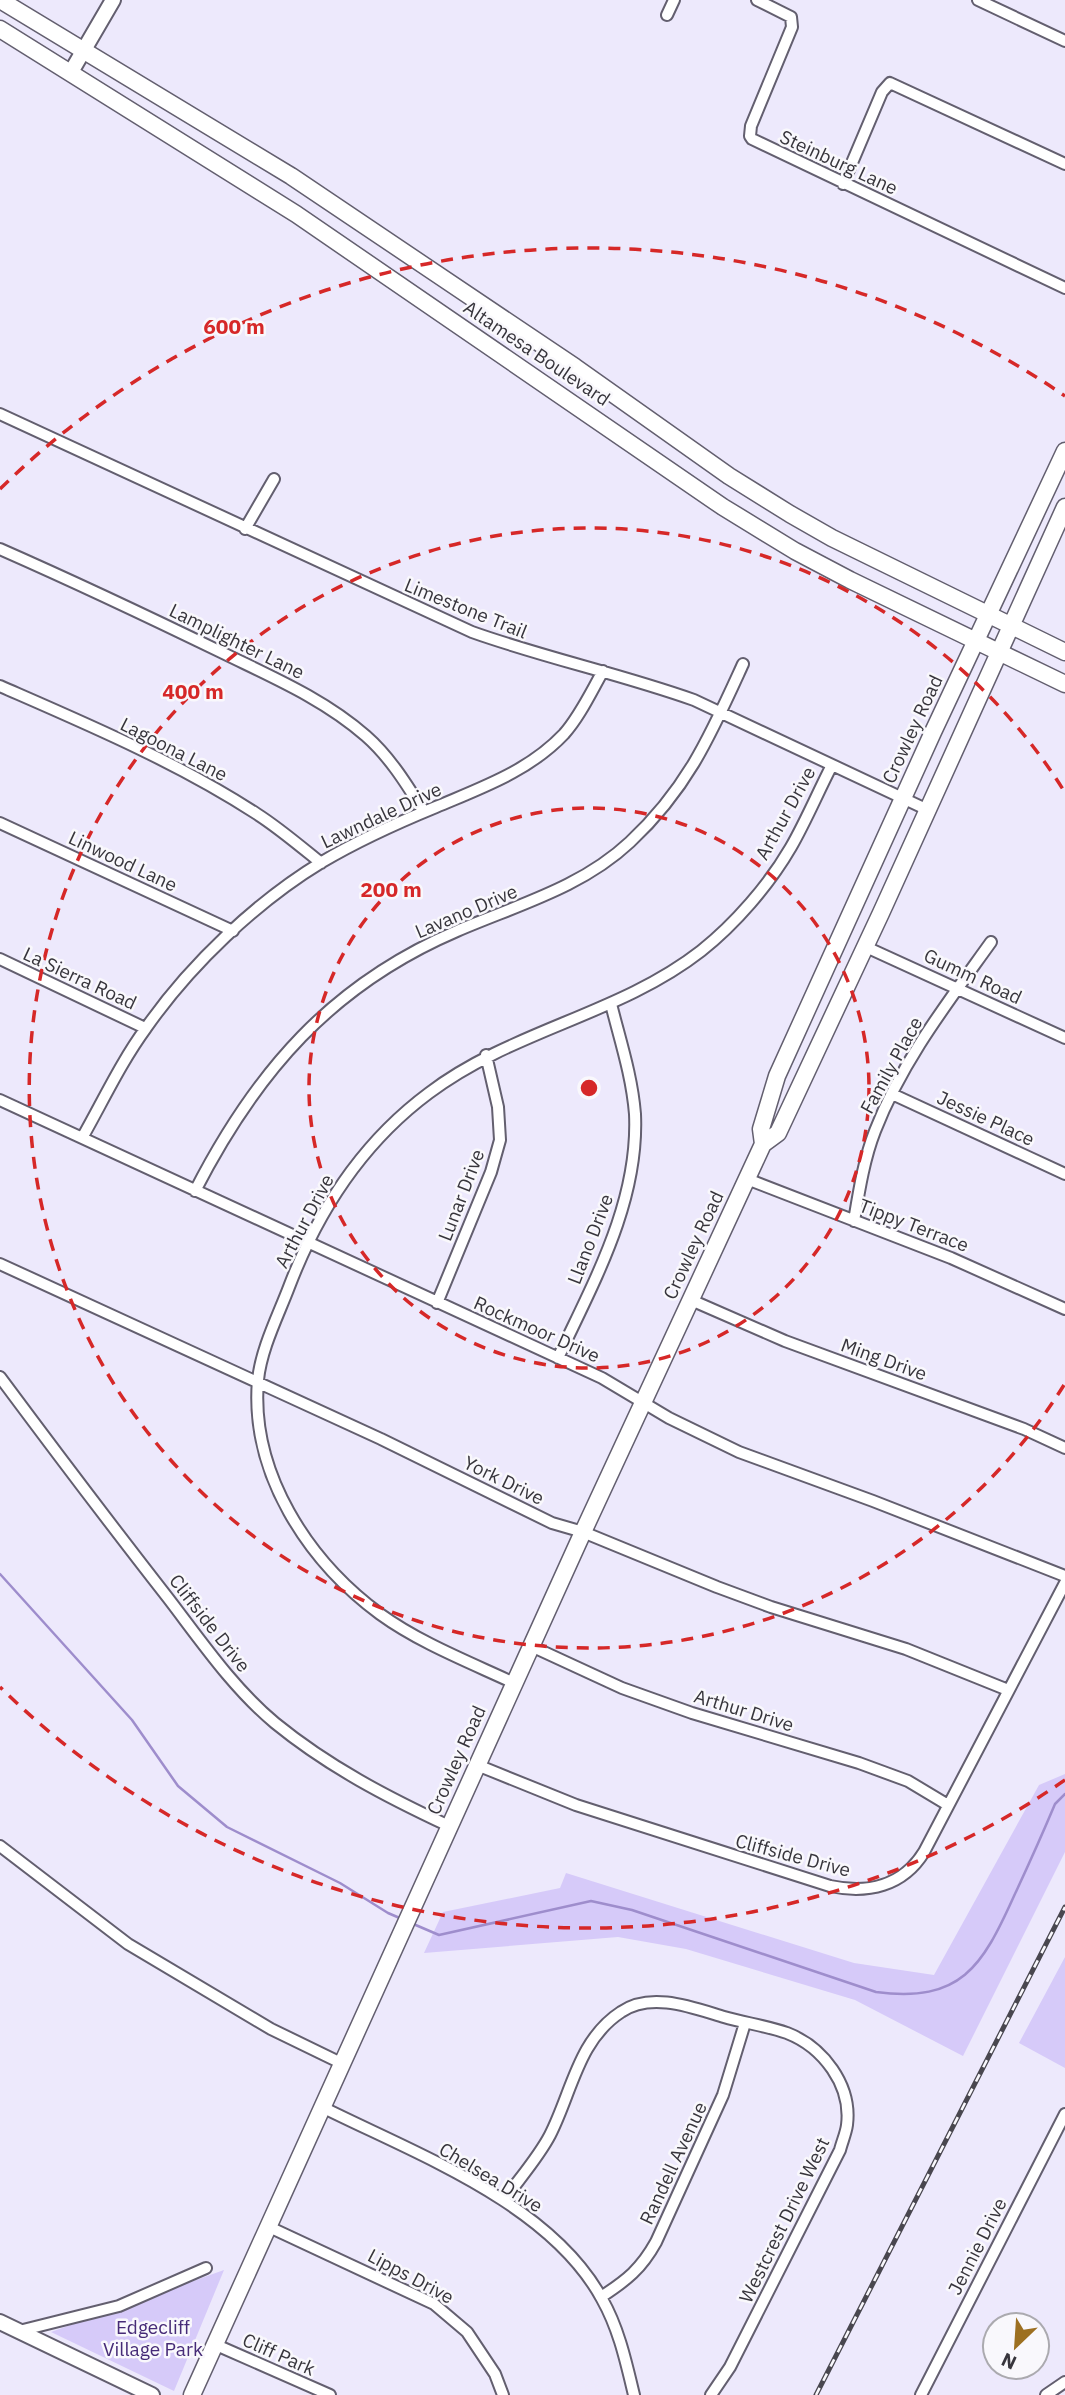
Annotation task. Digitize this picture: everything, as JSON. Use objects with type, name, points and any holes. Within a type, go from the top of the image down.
[{"type":"main road","name":"Altamesa Boulevard","points":[[0,0],[291,176],[457,287],[729,476],[785,511],[832,538],[1065,652]]},
{"type":"main road","name":"Altamesa Boulevard","points":[[0,29],[296,214],[769,536],[850,580],[1065,684]]},
{"type":"main road","points":[[441,312],[457,287]]},
{"type":"main road","name":"Crowley Road","points":[[763,1144],[761,1129],[777,1076],[1065,451]]},
{"type":"main road","name":"Crowley Road","points":[[191,2395],[643,1402],[763,1144],[778,1133],[866,947],[1065,507]]},
{"type":"main road","points":[[769,536],[785,511]]},
{"type":"street","points":[[71,72],[113,0]]},
{"type":"street","points":[[667,15],[674,0]]},
{"type":"street","name":"Steinburg Lane","points":[[757,0],[785,13],[790,17],[792,27],[751,126],[750,136],[760,145],[1065,288]]},
{"type":"street","points":[[978,0],[1065,41]]},
{"type":"street","points":[[843,184],[882,92],[890,83],[1065,164]]},
{"type":"street","name":"Limestone Trail","points":[[0,414],[472,632],[532,653],[660,688],[721,712],[928,810]]},
{"type":"street","points":[[245,529],[274,480]]},
{"type":"street","name":"Lamplighter Lane","points":[[0,549],[187,636],[323,704],[379,748],[424,812]]},
{"type":"street","name":"Lavano Drive","points":[[195,1191],[219,1144],[255,1089],[279,1059],[331,1008],[368,979],[416,951],[455,932],[545,897],[587,876],[629,843],[664,808],[691,770],[743,664]]},
{"type":"street","name":"Lawndale Drive","points":[[82,1138],[145,1028],[177,988],[233,931],[275,894],[370,835],[510,776],[539,757],[565,732],[603,671]]},
{"type":"street","name":"Lagoona Lane","points":[[0,686],[89,725],[201,780],[259,815],[321,863]]},
{"type":"street","name":"Arthur Drive","points":[[514,1683],[405,1630],[365,1601],[323,1562],[290,1513],[271,1472],[261,1441],[257,1412],[258,1382],[266,1350],[294,1274],[309,1244],[340,1185],[370,1145],[427,1094],[486,1055],[611,1003],[656,980],[700,951],[750,901],[790,848],[832,765]]},
{"type":"street","name":"Linwood Lane","points":[[0,823],[233,931]]},
{"type":"street","name":"Family Place","points":[[854,1220],[875,1132],[892,1094],[912,1055],[992,942]]},
{"type":"street","name":"Gumm Road","points":[[866,947],[1065,1038]]},
{"type":"street","name":"La Sierra Road","points":[[0,959],[145,1028]]},
{"type":"street","name":"Llano Drive","points":[[558,1358],[615,1233],[629,1185],[635,1141],[635,1112],[629,1072],[611,1003]]},
{"type":"street","name":"Lunar Drive","points":[[437,1303],[491,1172],[500,1140],[498,1107],[486,1055]]},
{"type":"street","name":"Jessie Place","points":[[892,1094],[1065,1174]]},
{"type":"street","name":"Rockmoor Drive","points":[[0,1100],[602,1378],[669,1418],[739,1452],[1065,1576]]},
{"type":"street","name":"Tippy Terrace","points":[[747,1179],[951,1258],[1065,1309]]},
{"type":"street","name":"York Drive","points":[[0,1264],[382,1439],[552,1523],[583,1532],[771,1607],[906,1649],[1008,1690]]},
{"type":"street","name":"Ming Drive","points":[[691,1300],[785,1341],[1024,1429],[1065,1448]]},
{"type":"street","name":"Cliffside Drive","points":[[0,1377],[180,1614],[249,1699],[274,1722],[323,1759],[391,1799],[449,1826]]},
{"type":"street","name":"Cliffside Drive","points":[[477,1765],[576,1805],[708,1849],[846,1890],[868,1890],[883,1886],[909,1871],[924,1852],[1065,1583]]},
{"type":"street","name":"Arthur Drive","points":[[531,1646],[622,1688],[680,1709],[859,1763],[908,1781],[948,1805]]},
{"type":"street","points":[[0,1846],[128,1944],[271,2029],[341,2063]]},
{"type":"street","name":"Westcrest Drive West","points":[[504,2200],[549,2135],[578,2066],[595,2036],[622,2011],[643,2004],[685,2005],[786,2033],[805,2043],[823,2059],[839,2080],[846,2101],[847,2125],[840,2151],[730,2367],[710,2395]]},
{"type":"street","name":"Randell Avenue","points":[[601,2297],[627,2280],[645,2262],[656,2242],[723,2095],[745,2023]]},
{"type":"street","name":"Chelsea Drive","points":[[321,2107],[442,2166],[504,2200],[528,2216],[563,2247],[601,2297],[621,2343],[634,2395]]},
{"type":"street","name":"Jennie Drive","points":[[921,2395],[1061,2132],[1065,2114]]},
{"type":"street","name":"Lipps Drive","points":[[267,2226],[434,2304],[467,2332],[495,2374],[503,2395]]},
{"type":"street","points":[[0,2335],[119,2306],[206,2268]]},
{"type":"street","points":[[0,2322],[152,2395]]},
{"type":"street","name":"Cliff Park","points":[[214,2344],[330,2395]]},
{"type":"street","points":[[1046,2395],[1065,2382]]},
{"type":"green space","points":[[1065,1774],[1065,1852],[963,2056],[855,2000],[686,1949],[618,1937],[424,1953],[443,1912],[560,1888],[566,1873],[854,1963],[934,1975],[1039,1785]]},
{"type":"green space","points":[[1065,1957],[1065,2068],[1019,2043]]},
{"type":"green space","name":"Edgecliff Village Park","points":[[224,2270],[174,2391],[51,2332]]},
{"type":"waterway","points":[[0,1574],[132,1720],[178,1786],[227,1827],[340,1883],[402,1919]]},
{"type":"waterway","points":[[411,1923],[439,1935],[591,1901],[632,1910],[876,1992],[929,1992],[949,1985],[965,1975],[979,1960],[1002,1921],[1055,1804],[1065,1794]]},
{"type":"railway","points":[[816,2395],[1065,1907]]}]
